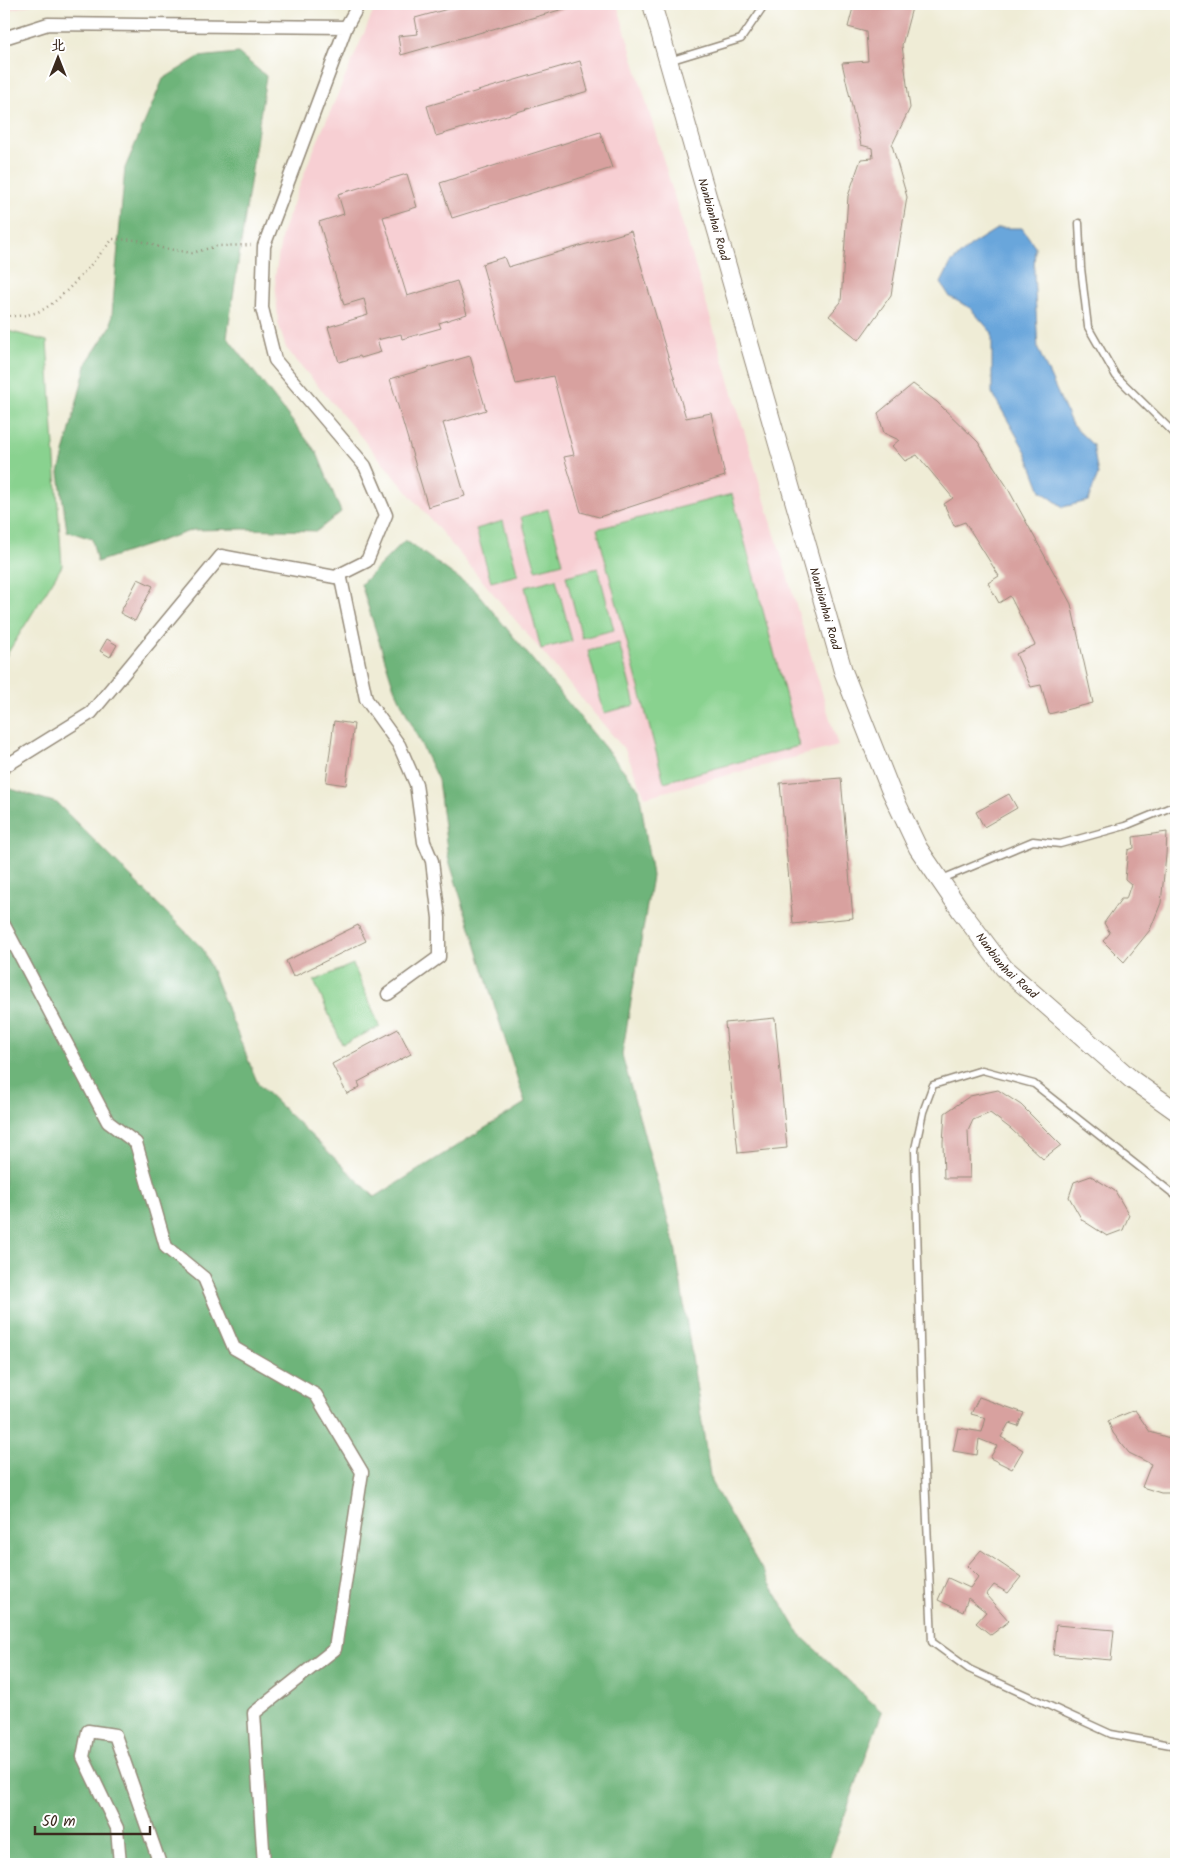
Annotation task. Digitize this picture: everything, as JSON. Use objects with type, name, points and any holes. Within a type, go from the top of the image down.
[{"type":"street","points":[[4,767],[91,713],[220,556],[335,576],[367,562],[386,515],[365,466],[275,360],[262,308],[264,246],[346,27],[359,4]]},
{"type":"street","name":"Nanbianhai Road","points":[[652,4],[843,671],[890,789],[918,848],[939,880],[1004,968],[1131,1079],[1176,1110]]},
{"type":"street","points":[[4,38],[48,24],[346,27]]},
{"type":"street","points":[[340,574],[366,699],[399,746],[416,784],[424,842],[432,860],[439,918],[439,957],[388,994]]},
{"type":"street","points":[[4,925],[108,1122],[136,1143],[166,1247],[204,1278],[234,1348],[316,1395],[362,1472],[335,1649],[254,1713],[264,1864]]},
{"type":"street","points":[[120,1864],[117,1828],[83,1756],[88,1731],[115,1735],[160,1864]]},
{"type":"lane","points":[[668,61],[740,39],[765,4]]},
{"type":"lane","points":[[1079,223],[1080,268],[1088,327],[1116,376],[1176,435]]},
{"type":"lane","points":[[939,880],[1034,841],[1060,844],[1125,826],[1176,805]]},
{"type":"lane","points":[[1176,1196],[1034,1084],[982,1070],[933,1085],[923,1112],[915,1149],[921,1376],[932,1642],[969,1669],[1112,1734],[1176,1746]]},
{"type":"path","points":[[4,315],[16,317],[41,310],[58,298],[114,239],[138,240],[162,248],[192,254],[217,246],[244,244],[264,246]]},
{"type":"shaded area","points":[[4,4],[34,4],[4,11]]},
{"type":"shaded area","points":[[379,4],[617,4],[838,746],[645,797],[625,750],[286,348],[278,323],[275,277],[282,233],[309,161],[374,10]]},
{"type":"green space","points":[[238,53],[266,76],[227,337],[317,453],[341,512],[317,531],[193,530],[97,562],[92,539],[67,531],[59,473],[87,362],[111,326],[125,168],[163,79],[199,57]]},
{"type":"green space","points":[[4,330],[47,341],[62,566],[4,659]]},
{"type":"green space","points":[[732,494],[799,746],[664,782],[597,529]]},
{"type":"green space","points":[[548,509],[563,563],[536,570],[521,517]]},
{"type":"green space","points":[[503,521],[518,575],[491,582],[476,529]]},
{"type":"green space","points":[[405,540],[475,590],[639,789],[652,876],[622,1055],[675,1246],[711,1482],[800,1635],[882,1712],[827,1864],[4,1864],[4,787],[57,803],[203,949],[258,1084],[375,1197],[525,1103],[448,857],[438,780],[393,685],[361,584]]},
{"type":"green space","points":[[598,568],[614,630],[582,638],[566,576]]},
{"type":"green space","points":[[556,579],[572,641],[541,649],[525,587]]},
{"type":"green space","points":[[619,643],[635,705],[604,713],[588,651]]},
{"type":"green space","points":[[353,964],[380,1027],[342,1044],[314,981]]},
{"type":"water","points":[[998,228],[1022,228],[1035,246],[1034,273],[1038,349],[1072,425],[1093,445],[1098,475],[1088,501],[1063,507],[1041,491],[1026,452],[992,393],[992,333],[970,308],[950,297],[941,283],[951,263],[974,243]]},
{"type":"building","points":[[466,4],[566,4],[567,8],[401,55],[398,36],[418,34],[415,18]]},
{"type":"building","points":[[854,4],[913,4],[902,45],[910,108],[892,145],[907,197],[891,295],[859,340],[829,316],[841,302],[848,196],[861,159],[873,158],[872,148],[861,145],[842,63],[868,61],[866,32],[848,27]]},
{"type":"building","points":[[580,61],[588,91],[436,136],[427,106]]},
{"type":"building","points":[[600,132],[612,168],[452,218],[440,183]]},
{"type":"building","points":[[407,174],[417,207],[383,217],[407,296],[457,281],[467,314],[439,323],[441,328],[402,339],[401,334],[377,340],[381,352],[339,362],[328,327],[368,315],[364,299],[344,305],[319,222],[344,214],[338,194]]},
{"type":"building","points":[[631,231],[686,418],[711,413],[725,476],[599,517],[581,512],[564,457],[574,455],[553,376],[516,384],[482,264],[504,257],[508,267]]},
{"type":"building","points":[[470,356],[486,410],[443,423],[465,496],[428,507],[390,379]]},
{"type":"building","points":[[913,384],[937,402],[978,442],[1006,485],[1071,604],[1093,703],[1049,714],[1041,685],[1031,687],[1016,654],[1035,645],[1010,596],[999,603],[988,583],[999,576],[965,522],[954,526],[944,504],[953,498],[917,455],[905,461],[892,446],[899,440],[884,433],[878,413]]},
{"type":"building","points":[[138,579],[153,586],[135,621],[120,613]]},
{"type":"building","points":[[107,639],[117,645],[110,657],[100,651]]},
{"type":"building","points":[[334,721],[354,724],[346,785],[326,782]]},
{"type":"building","points":[[841,778],[853,918],[793,924],[780,783]]},
{"type":"building","points":[[1009,794],[1017,808],[984,827],[976,812]]},
{"type":"building","points":[[1167,832],[1161,903],[1150,930],[1124,962],[1103,941],[1110,933],[1104,923],[1121,899],[1126,899],[1131,884],[1125,879],[1128,850],[1134,848],[1133,837]]},
{"type":"building","points":[[358,925],[366,941],[293,977],[286,961]]},
{"type":"building","points":[[775,1018],[787,1148],[738,1153],[725,1023]]},
{"type":"building","points":[[398,1029],[411,1054],[358,1082],[360,1087],[347,1094],[332,1064]]},
{"type":"building","points":[[998,1090],[1021,1105],[1061,1145],[1043,1159],[1011,1129],[990,1113],[973,1120],[968,1131],[970,1178],[944,1178],[943,1142],[945,1113],[970,1096]]},
{"type":"building","points":[[1091,1176],[1115,1191],[1129,1215],[1123,1230],[1107,1236],[1082,1220],[1069,1197],[1074,1182]]},
{"type":"building","points":[[979,1397],[1024,1413],[1018,1426],[1009,1423],[1001,1437],[1023,1450],[1012,1469],[990,1458],[997,1446],[979,1439],[977,1455],[953,1451],[958,1428],[982,1432],[986,1418],[971,1414]]},
{"type":"building","points":[[1135,1410],[1150,1432],[1176,1440],[1176,1493],[1161,1493],[1142,1487],[1151,1464],[1129,1453],[1113,1433],[1108,1421]]},
{"type":"building","points":[[981,1550],[1021,1577],[1008,1593],[994,1585],[986,1595],[1009,1621],[991,1635],[976,1623],[986,1612],[968,1598],[963,1612],[938,1600],[948,1578],[970,1588],[978,1577],[967,1566]]},
{"type":"building","points":[[1056,1625],[1114,1630],[1111,1660],[1053,1655]]}]
